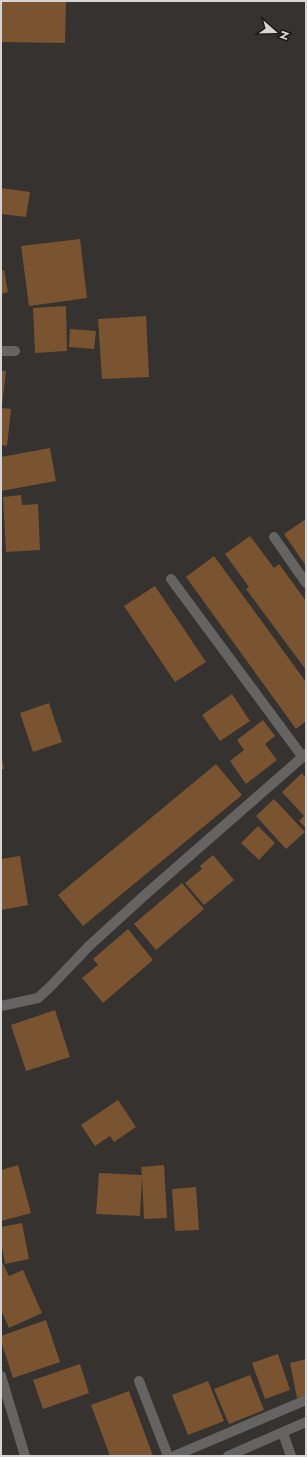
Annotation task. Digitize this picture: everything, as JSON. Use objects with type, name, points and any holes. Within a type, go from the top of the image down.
[{"type":"street","points":[[1,351],[15,351]]},
{"type":"street","points":[[274,537],[306,583]]},
{"type":"street","points":[[1,1006],[38,998],[117,920],[304,755],[172,579]]},
{"type":"street","points":[[1,1376],[25,1456]]},
{"type":"street","points":[[139,1382],[168,1456]]},
{"type":"street","points":[[174,1456],[306,1400]]},
{"type":"street","points":[[228,1456],[306,1422]]},
{"type":"street","points":[[283,1433],[291,1456]]},
{"type":"building","points":[[1,1],[66,1],[65,43],[1,42]]},
{"type":"building","points":[[1,188],[30,192],[26,217],[1,214]]},
{"type":"building","points":[[80,239],[87,298],[29,306],[21,246]]},
{"type":"building","points":[[4,270],[8,292],[1,294],[1,271]]},
{"type":"building","points":[[66,306],[67,351],[35,353],[33,308]]},
{"type":"building","points":[[146,316],[149,377],[102,379],[98,319]]},
{"type":"building","points":[[70,329],[96,331],[94,349],[69,347]]},
{"type":"building","points":[[1,371],[6,371],[2,406],[1,405]]},
{"type":"building","points":[[1,408],[11,409],[7,446],[1,445]]},
{"type":"building","points":[[50,448],[56,481],[1,491],[1,457]]},
{"type":"building","points":[[21,495],[22,505],[38,504],[40,550],[6,552],[3,497]]},
{"type":"building","points":[[306,519],[306,566],[284,534]]},
{"type":"building","points":[[250,536],[274,568],[279,564],[306,601],[306,670],[246,589],[249,587],[225,554]]},
{"type":"building","points":[[214,556],[306,682],[306,721],[296,729],[186,577]]},
{"type":"building","points":[[155,586],[206,662],[175,682],[124,606]]},
{"type":"building","points":[[232,694],[250,721],[220,741],[202,715]]},
{"type":"building","points":[[49,703],[62,742],[33,752],[20,713]]},
{"type":"building","points":[[263,720],[275,736],[265,744],[277,760],[246,784],[230,761],[244,750],[237,740]]},
{"type":"building","points":[[1,754],[4,769],[1,769]]},
{"type":"building","points":[[216,764],[242,795],[83,926],[58,895]]},
{"type":"building","points":[[302,773],[306,778],[306,828],[299,821],[304,816],[282,792]]},
{"type":"building","points":[[274,799],[305,832],[286,849],[256,816]]},
{"type":"building","points":[[258,826],[275,843],[259,860],[241,843]]},
{"type":"building","points":[[213,855],[234,880],[204,905],[185,883],[202,869],[200,866]]},
{"type":"building","points":[[20,856],[28,905],[1,910],[1,859]]},
{"type":"building","points":[[182,883],[204,909],[156,950],[134,924]]},
{"type":"building","points":[[128,929],[153,960],[103,1003],[82,978],[98,965],[93,959]]},
{"type":"building","points":[[55,1010],[70,1057],[26,1071],[11,1025]]},
{"type":"building","points":[[118,1100],[136,1127],[114,1142],[110,1136],[95,1146],[81,1125]]},
{"type":"building","points":[[18,1165],[31,1213],[1,1221],[1,1170]]},
{"type":"building","points":[[164,1165],[167,1218],[144,1219],[142,1177],[140,1216],[96,1214],[99,1173],[142,1175],[141,1167]]},
{"type":"building","points":[[196,1187],[199,1230],[175,1231],[172,1189]]},
{"type":"building","points":[[22,1223],[29,1259],[5,1264],[1,1242],[1,1227]]},
{"type":"building","points":[[2,1262],[9,1276],[23,1270],[42,1313],[9,1328],[1,1310]]},
{"type":"building","points":[[46,1320],[60,1362],[13,1378],[1,1341],[1,1336]]},
{"type":"building","points":[[278,1354],[290,1390],[265,1399],[252,1363]]},
{"type":"building","points":[[306,1359],[306,1396],[297,1398],[290,1363]]},
{"type":"building","points":[[80,1364],[89,1393],[43,1409],[33,1380]]},
{"type":"building","points":[[250,1375],[264,1410],[229,1424],[214,1389]]},
{"type":"building","points":[[208,1381],[224,1421],[188,1435],[172,1395]]},
{"type":"building","points":[[129,1391],[153,1456],[110,1456],[91,1405]]}]
